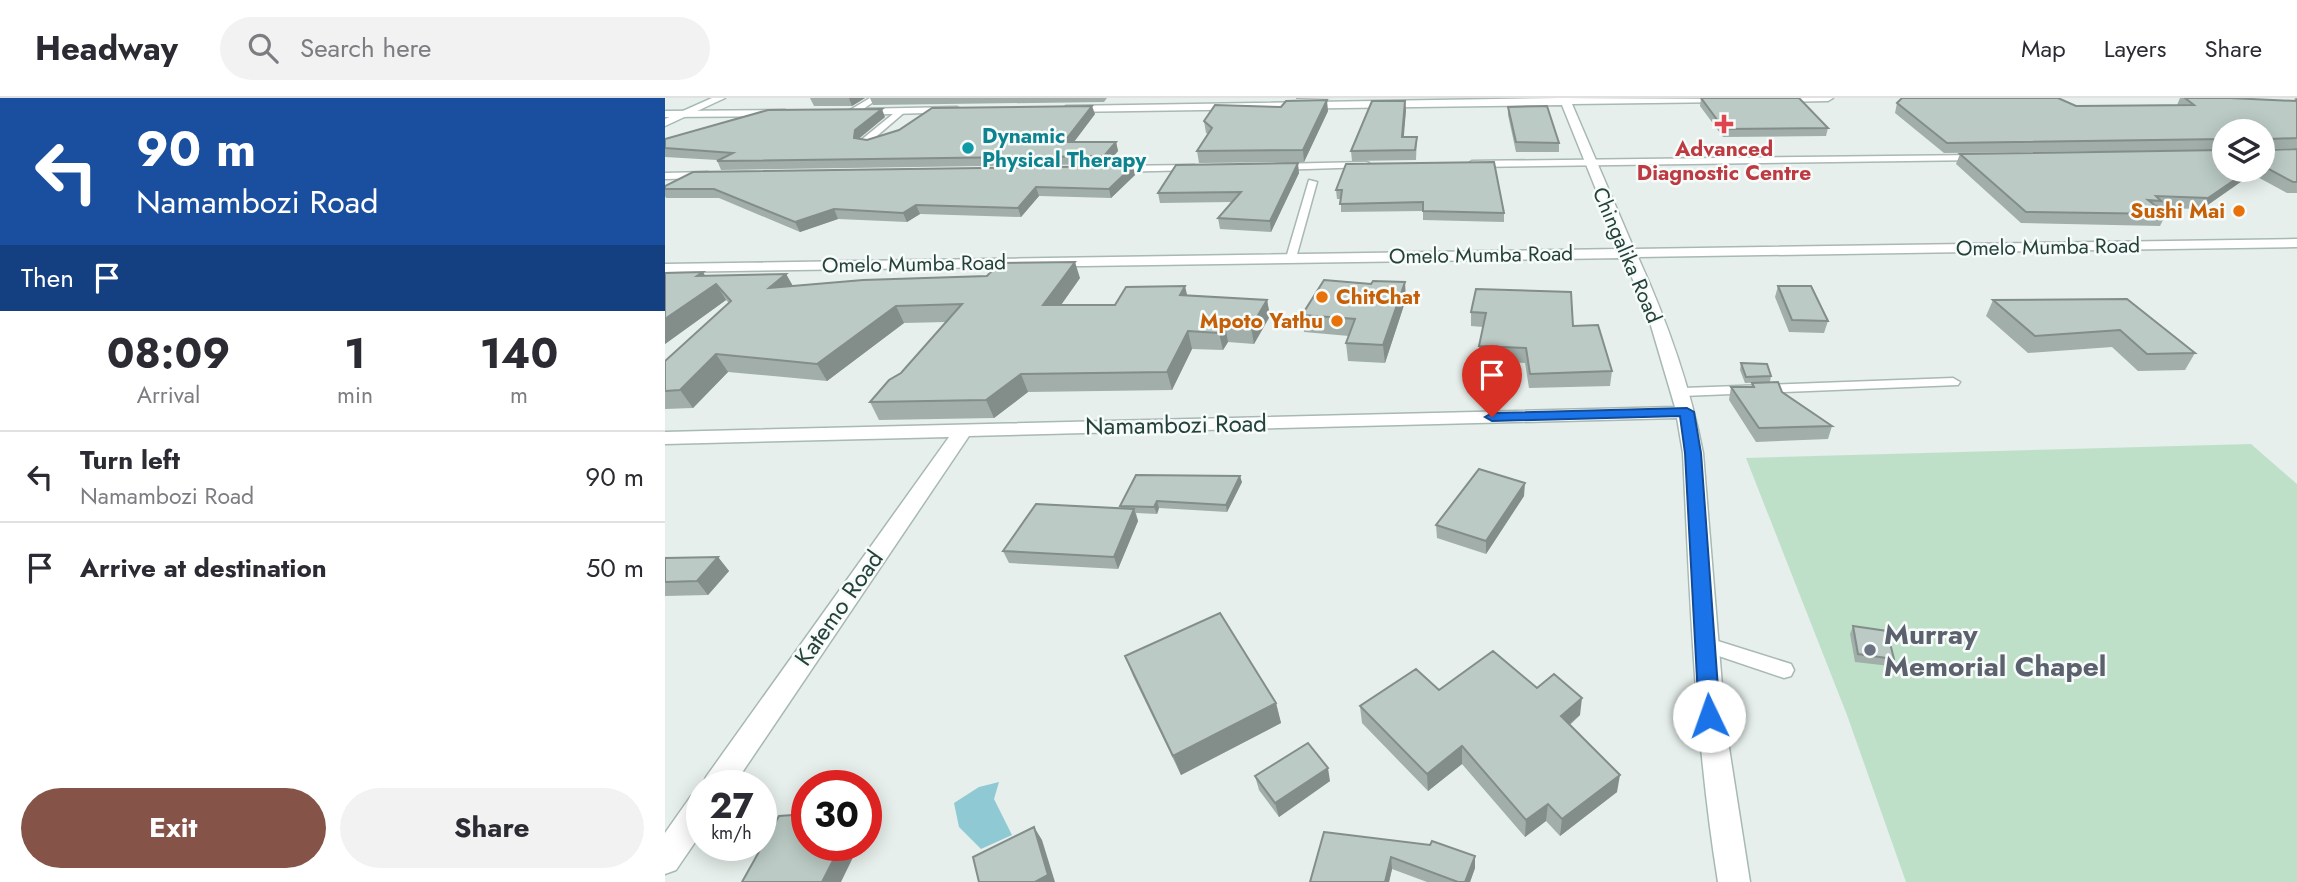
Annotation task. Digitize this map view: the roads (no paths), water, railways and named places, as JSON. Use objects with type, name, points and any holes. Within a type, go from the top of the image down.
[{"type":"street","points":[[665,123],[720,98]]},
{"type":"street","points":[[1759,99],[1828,98]]},
{"type":"street","points":[[1057,109],[1745,99]]},
{"type":"street","name":"Chingalika Road","points":[[1566,100],[1588,162],[1629,253],[1685,402],[1693,453],[1716,779],[1734,882]]},
{"type":"street","points":[[840,112],[974,110]]},
{"type":"street","points":[[665,114],[801,112]]},
{"type":"street","name":"Omelo Mumba Road","points":[[665,268],[2297,243]]},
{"type":"street","name":"Namambozi Road","points":[[665,438],[963,430],[1685,402]]},
{"type":"street","name":"Katemo Road","points":[[727,770],[963,430]]},
{"type":"street","points":[[665,859],[686,829]]},
{"type":"lane","points":[[853,112],[875,98]]},
{"type":"lane","points":[[886,141],[869,145],[863,143],[902,111]]},
{"type":"lane","points":[[921,118],[933,111]]},
{"type":"lane","points":[[1462,164],[1989,158]]},
{"type":"lane","points":[[1266,167],[1378,165]]},
{"type":"lane","points":[[1099,169],[1210,168]]},
{"type":"lane","points":[[665,176],[721,175]]},
{"type":"lane","points":[[1291,258],[1312,182]]},
{"type":"lane","points":[[1685,402],[1952,382]]},
{"type":"lane","points":[[1705,644],[1784,670]]},
{"type":"water","points":[[999,782],[994,799],[1012,835],[981,849],[959,827],[954,803],[979,787]]},
{"type":"place","name":"Advanced Diagnostic Centre","points":[[1724,124]]},
{"type":"place","name":"Dynamic Physical Therapy","points":[[968,148]]},
{"type":"place","name":"Sushi Mai","points":[[2239,211]]},
{"type":"place","name":"ChitChat","points":[[1322,297]]},
{"type":"place","name":"Mpoto Yathu","points":[[1337,321]]},
{"type":"place","name":"Murray Memorial Chapel","points":[[1870,650]]}]
